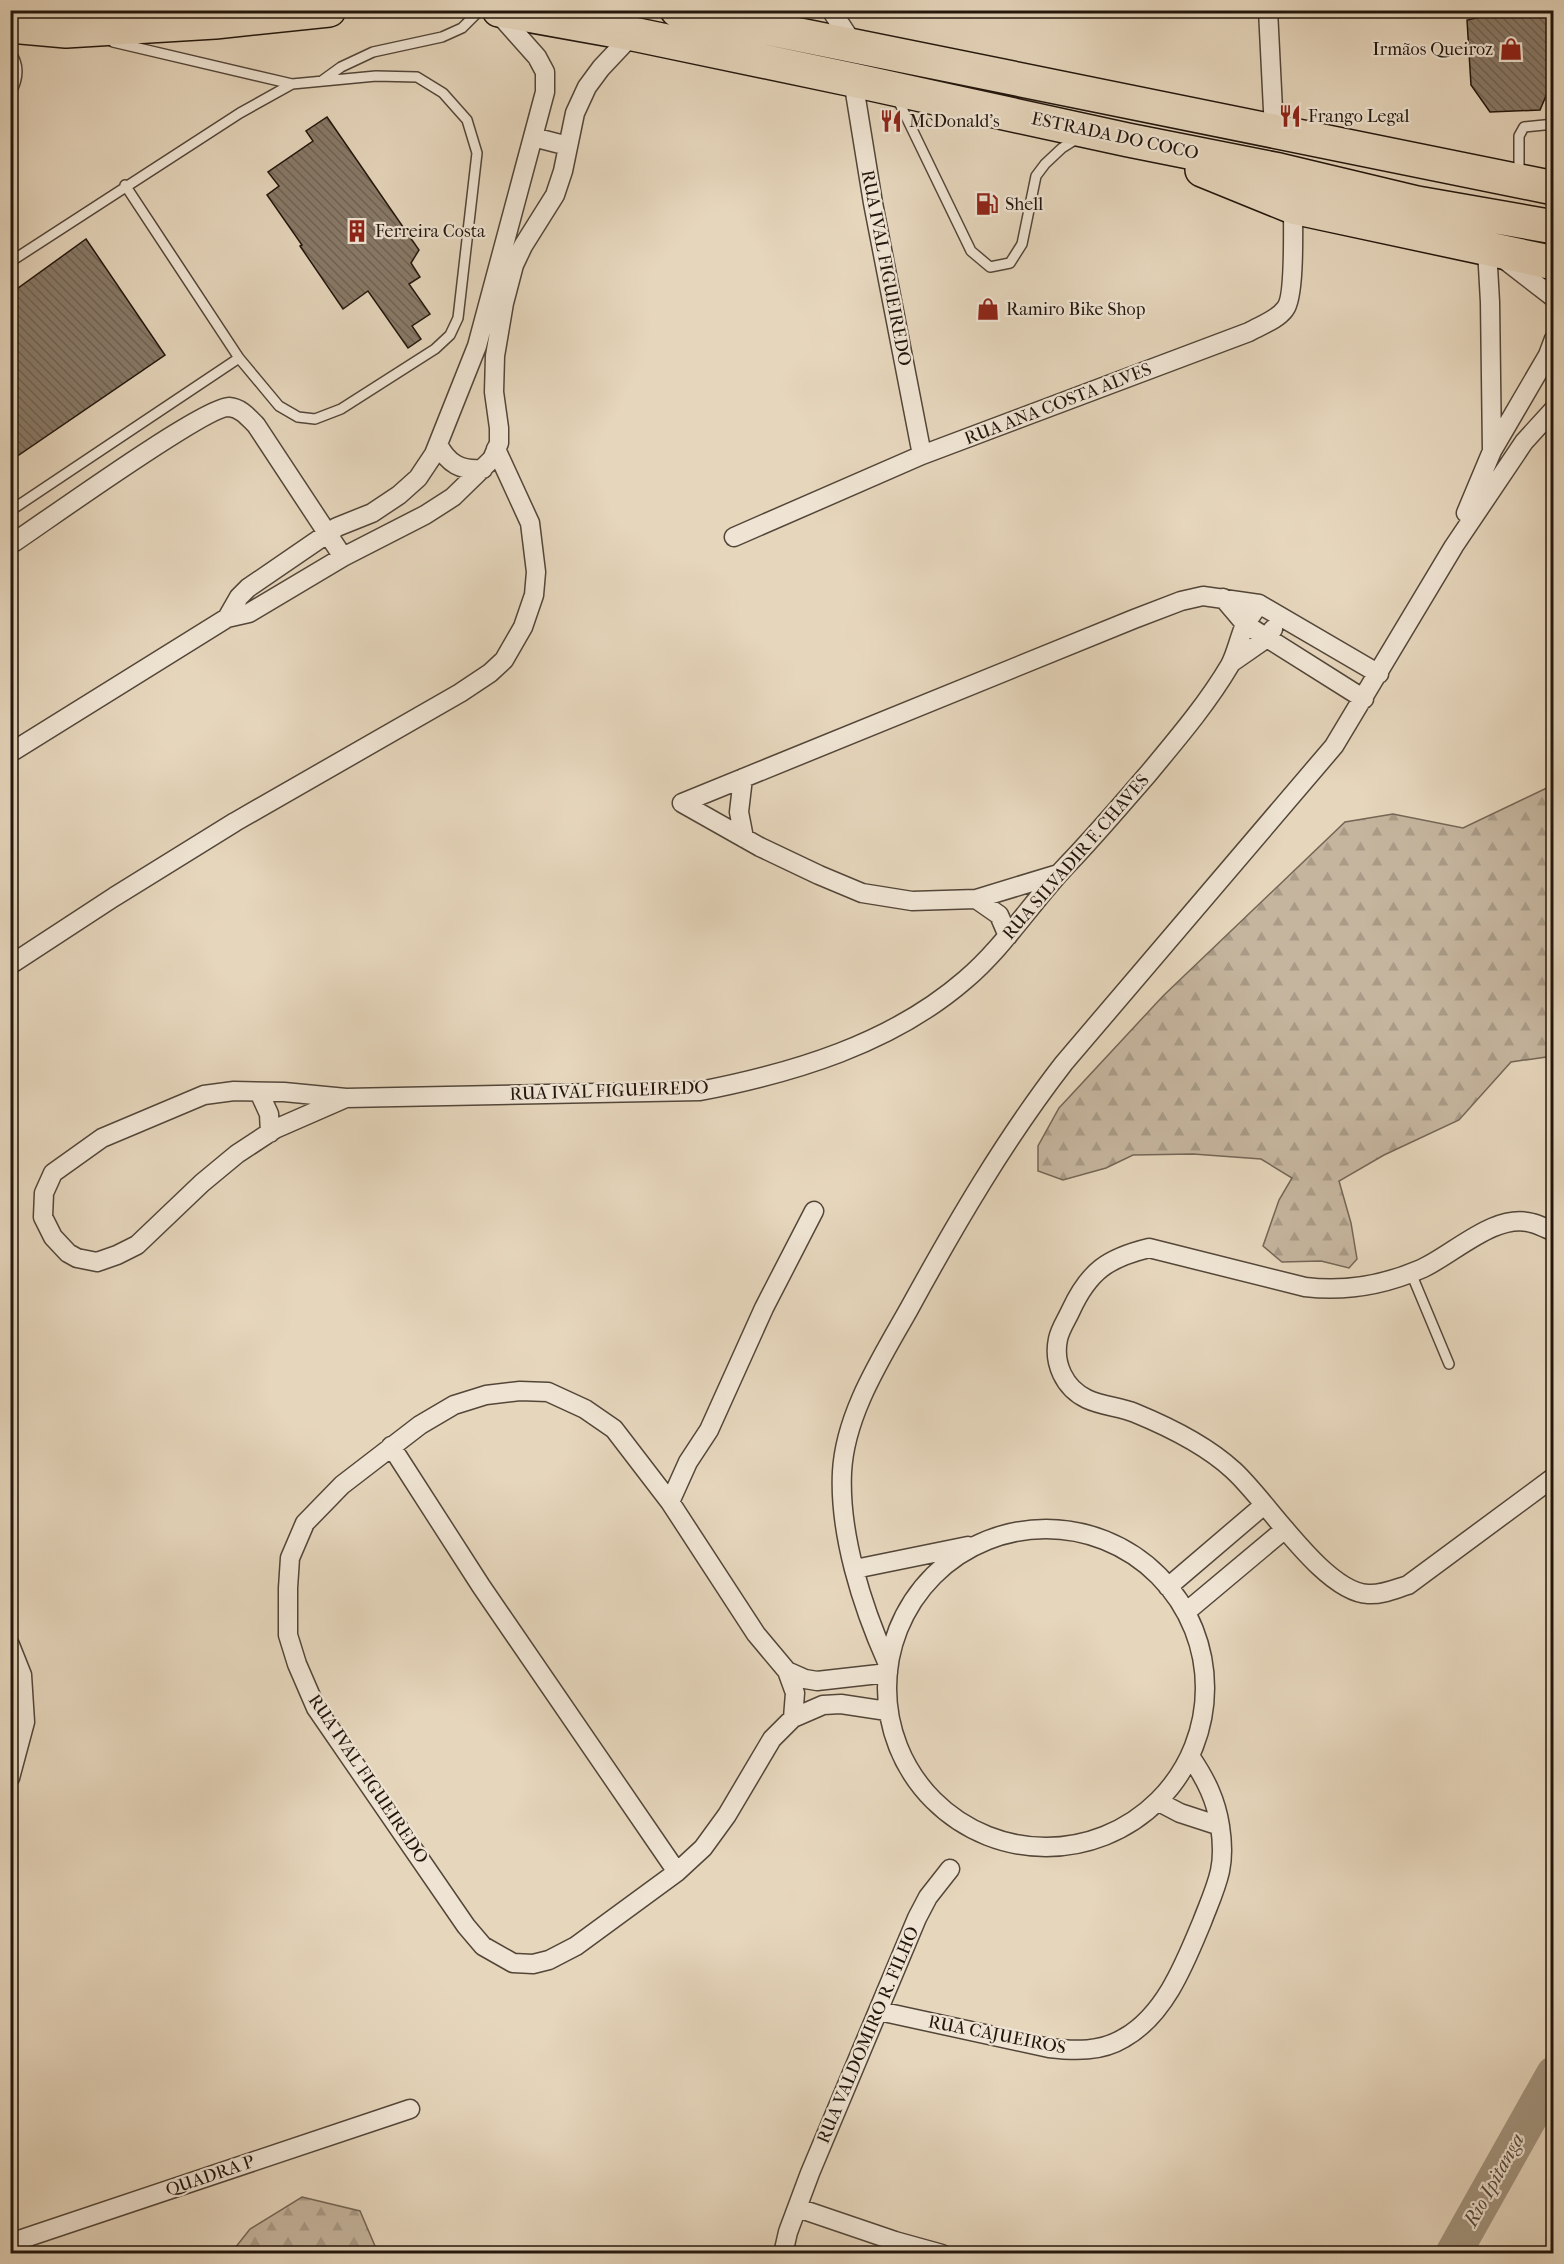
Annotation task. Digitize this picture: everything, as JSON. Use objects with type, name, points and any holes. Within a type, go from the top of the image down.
[{"type":"highway","points":[[10,26],[66,31],[215,22],[329,10]]},
{"type":"highway","name":"ESTRADA DO COCO","points":[[497,10],[633,34],[892,88],[1128,140],[1279,170],[1417,204],[1554,227]]},
{"type":"highway","name":"ESTRADA DO COCO","points":[[677,10],[749,17],[854,45],[1554,188]]},
{"type":"highway","points":[[1128,140],[1293,207],[1554,263]]},
{"type":"highway","points":[[1482,174],[1554,164]]},
{"type":"street","points":[[227,618],[239,597],[248,588],[328,533],[343,524],[372,513],[399,495],[418,478],[438,444],[477,346],[545,92],[545,72],[525,42],[497,10]]},
{"type":"street","points":[[831,10],[854,45]]},
{"type":"street","points":[[1268,10],[1274,130]]},
{"type":"street","points":[[10,753],[227,618],[249,613],[343,557],[453,497],[492,459],[499,443],[500,428],[494,388],[495,356],[504,303],[514,265],[555,195],[563,171],[575,113],[587,87],[601,68],[633,34]]},
{"type":"street","name":"RUA IVAL FIGUEIREDO","points":[[853,80],[875,214],[922,455]]},
{"type":"street","points":[[533,138],[568,146]]},
{"type":"street","name":"RUA ANA COSTA ALVES","points":[[734,537],[922,455],[1250,332],[1287,308],[1291,291],[1293,207]]},
{"type":"street","points":[[1490,250],[1553,298]]},
{"type":"street","points":[[1490,250],[1492,451]]},
{"type":"street","points":[[1454,546],[1492,451],[1548,355],[1554,339]]},
{"type":"street","points":[[464,381],[480,378],[488,381],[494,388]]},
{"type":"street","points":[[10,545],[184,428],[215,410],[230,407],[243,412],[255,425],[343,557]]},
{"type":"street","points":[[888,1667],[855,1569],[843,1511],[842,1471],[848,1432],[864,1394],[933,1264],[1037,1098],[1064,1063],[1334,746],[1454,546],[1524,442],[1554,409]]},
{"type":"street","points":[[438,444],[443,454],[459,468],[483,469]]},
{"type":"street","points":[[10,966],[114,897],[236,822],[460,693],[490,673],[504,660],[523,627],[534,595],[536,572],[530,523],[496,449]]},
{"type":"street","points":[[1058,874],[976,899],[912,901],[862,893],[819,875],[744,838],[682,803],[1181,601],[1203,596],[1259,604],[1379,674]]},
{"type":"street","points":[[1223,598],[1245,624],[1364,699]]},
{"type":"street","name":"RUA SILVADIR F. CHAVES","points":[[896,1026],[927,1008],[964,980],[1008,936],[1058,874],[1115,812],[1192,721],[1231,663],[1245,624],[1259,604]]},
{"type":"street","name":"RUA SILVADIR F. CHAVES","points":[[1231,663],[1267,638],[1281,617]]},
{"type":"street","points":[[743,778],[739,812],[744,838]]},
{"type":"street","points":[[976,899],[999,915],[1008,936]]},
{"type":"street","name":"RUA IVAL FIGUEIREDO","points":[[346,1098],[270,1132],[237,1154],[202,1183],[137,1245],[117,1255],[97,1262],[77,1258],[68,1253],[53,1237],[43,1217],[44,1193],[53,1173],[102,1138],[204,1095],[234,1091],[346,1098],[700,1091],[746,1082],[815,1062],[896,1026]]},
{"type":"street","points":[[259,1092],[269,1114],[270,1132]]},
{"type":"street","points":[[670,1502],[688,1462],[709,1430],[764,1308],[814,1211]]},
{"type":"street","points":[[1554,1232],[1531,1222],[1511,1222],[1482,1232],[1411,1273],[1368,1286],[1329,1290],[1305,1287],[1149,1248],[1124,1254],[1106,1264],[1088,1281],[1076,1298],[1058,1338],[1056,1362],[1072,1388],[1087,1399],[1133,1412],[1168,1428],[1234,1470],[1321,1568],[1345,1586],[1365,1594],[1382,1594],[1408,1585],[1554,1477]]},
{"type":"street","name":"RUA IVAL FIGUEIREDO","points":[[887,1711],[841,1704],[823,1705],[793,1718],[772,1739],[727,1815],[703,1848],[677,1872],[576,1946],[549,1960],[532,1964],[513,1963],[483,1946],[466,1926],[316,1708],[297,1664],[288,1635],[290,1558],[305,1523],[322,1503],[420,1425],[454,1405],[486,1395],[520,1391],[548,1392],[585,1409],[614,1429],[670,1502],[756,1634],[788,1671],[805,1679],[817,1681],[888,1667]]},
{"type":"street","points":[[391,1446],[481,1586],[677,1872]]},
{"type":"street","points":[[651,1477],[688,1462]]},
{"type":"street","points":[[1168,1587],[1264,1505]]},
{"type":"street","points":[[855,1569],[973,1545],[1013,1531],[1056,1529],[1098,1538],[1137,1558],[1168,1587],[1186,1612],[1203,1666],[1203,1717],[1192,1759],[1159,1802],[1118,1831],[1071,1847],[1020,1846],[982,1834],[972,1830],[932,1800],[903,1760],[887,1711],[888,1667],[903,1614],[932,1574],[973,1545]]},
{"type":"street","points":[[1186,1612],[1285,1530]]},
{"type":"street","points":[[10,1645],[22,1675],[25,1722],[10,1778]]},
{"type":"street","points":[[788,1671],[795,1693],[793,1718]]},
{"type":"street","name":"RUA CAJUEIROS","points":[[879,2011],[1077,2052],[1097,2048],[1124,2038],[1144,2023],[1159,2006],[1184,1966],[1221,1868],[1220,1827],[1215,1802],[1207,1782],[1192,1759]]},
{"type":"street","points":[[1159,1802],[1180,1813],[1220,1827]]},
{"type":"street","name":"RUA VALDOMIRO R. FILHO","points":[[783,2253],[788,2232],[810,2173],[917,1918],[928,1897],[950,1869]]},
{"type":"street","name":"QUADRA P","points":[[10,2243],[410,2109]]},
{"type":"street","points":[[798,2208],[895,2241],[942,2253]]},
{"type":"lane","points":[[321,81],[341,67],[373,52],[441,38],[462,28],[480,10]]},
{"type":"lane","points":[[66,31],[292,84],[376,76],[417,77],[443,93],[467,120],[477,153],[458,318],[450,334],[435,349],[341,409],[315,419],[298,417],[279,406],[239,358],[125,185]]},
{"type":"lane","points":[[10,52],[15,58],[17,77],[10,94]]},
{"type":"lane","points":[[10,262],[125,185],[240,113],[292,84]]},
{"type":"lane","points":[[892,88],[971,251],[990,267],[1010,263],[1022,244],[1036,176],[1062,148],[1089,131]]},
{"type":"lane","points":[[1520,169],[1519,136],[1524,127],[1554,124]]},
{"type":"lane","points":[[10,511],[239,358]]},
{"type":"lane","points":[[1411,1273],[1449,1364]]},
{"type":"green space","points":[[1553,785],[1553,1056],[1511,1062],[1459,1120],[1384,1155],[1339,1181],[1351,1223],[1357,1259],[1349,1268],[1321,1261],[1282,1262],[1263,1246],[1279,1200],[1292,1178],[1261,1159],[1193,1154],[1133,1155],[1106,1168],[1063,1180],[1038,1171],[1038,1146],[1059,1108],[1163,996],[1345,822],[1393,814],[1463,828]]},
{"type":"green space","points":[[302,2197],[360,2211],[378,2253],[231,2253],[250,2229]]},
{"type":"building","name":"Irmãos Queiroz","points":[[1481,10],[1554,10],[1554,77],[1540,110],[1490,112],[1471,85],[1467,20],[1481,17]]},
{"type":"building","name":"Ferreira Costa","points":[[327,117],[419,250],[411,263],[420,277],[409,284],[430,314],[412,326],[421,339],[408,348],[368,291],[343,309],[267,195],[279,186],[268,172],[313,141],[306,131]]},
{"type":"building","points":[[86,239],[165,355],[10,461],[10,294]]},
{"type":"waterway","name":"Rio Ipitanga","points":[[1453,2254],[1554,2074]]},
{"type":"place","name":"Irmãos Queiroz","points":[[1511,49]]},
{"type":"place","name":"Frango Legal","points":[[1290,116]]},
{"type":"place","name":"McDonald's","points":[[891,121]]},
{"type":"place","name":"Shell","points":[[987,204]]},
{"type":"place","name":"Ferreira Costa","points":[[357,231]]},
{"type":"place","name":"Ramiro Bike Shop","points":[[988,309]]}]
